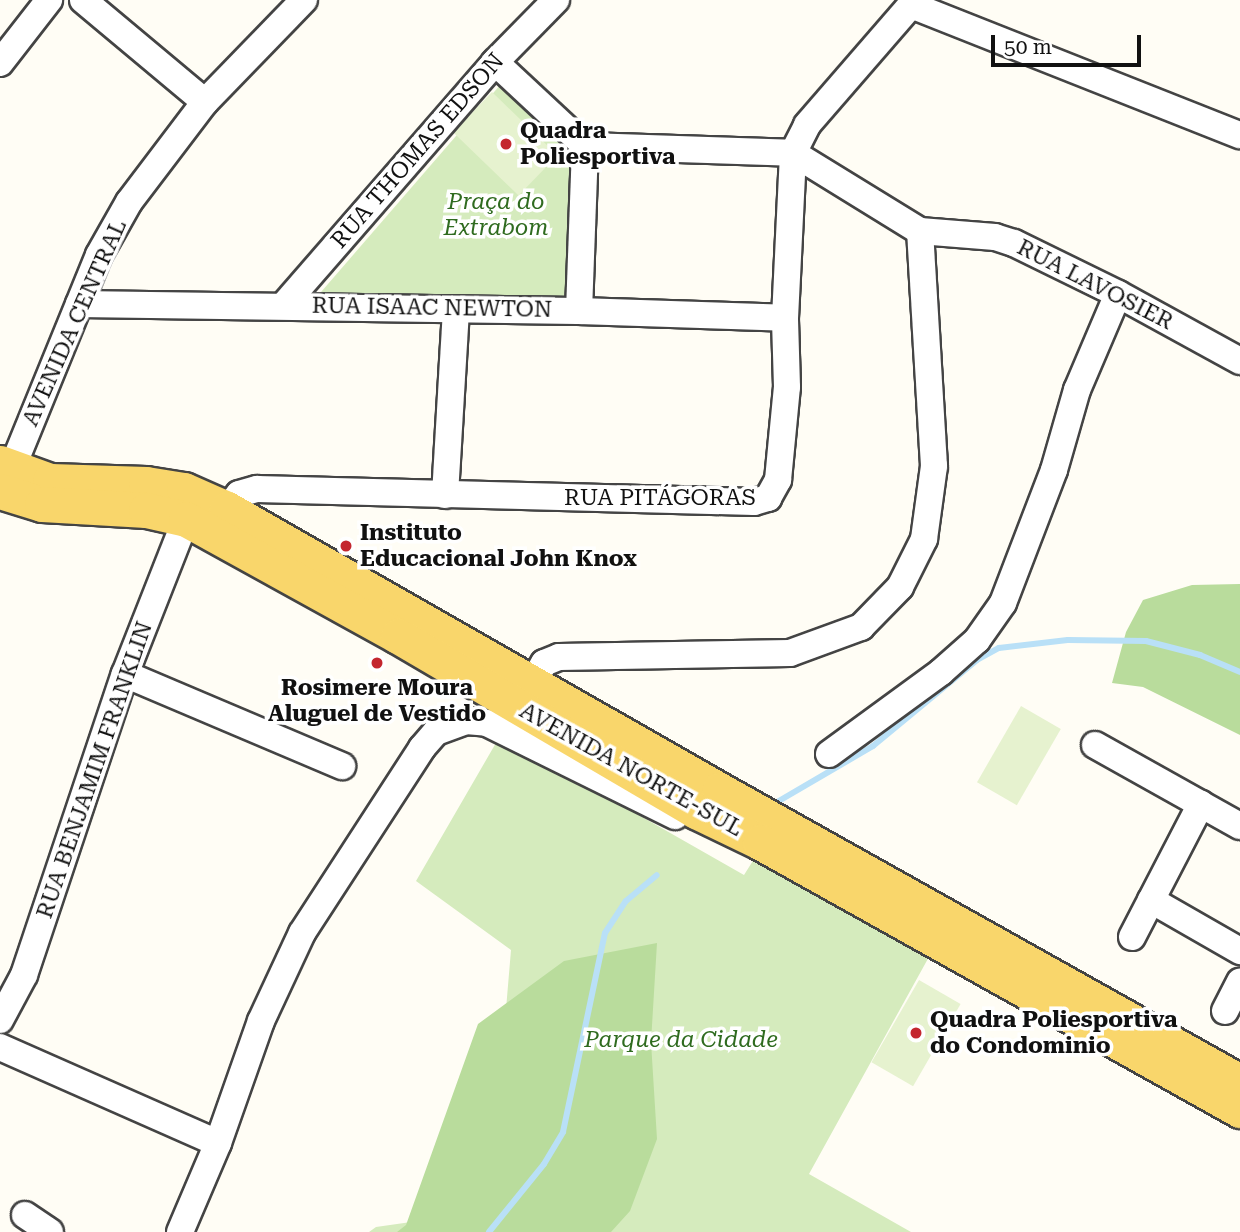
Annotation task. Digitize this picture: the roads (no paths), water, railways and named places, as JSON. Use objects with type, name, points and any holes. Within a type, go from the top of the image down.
[{"type":"main road","name":"AVENIDA NORTE-SUL","points":[[3,482],[50,481],[167,486],[184,490],[227,509],[719,790],[1240,1082]]},
{"type":"main road","name":"AVENIDA NORTE-SUL","points":[[3,482],[42,504],[146,510],[186,519],[386,629],[696,811],[760,842],[1240,1110]]},
{"type":"street","points":[[0,63],[49,0]]},
{"type":"street","points":[[83,0],[205,102]]},
{"type":"street","name":"AVENIDA CENTRAL","points":[[3,482],[99,255],[128,202],[205,102],[304,0]]},
{"type":"street","name":"RUA THOMAS EDSON","points":[[284,305],[495,62],[556,0]]},
{"type":"street","points":[[910,3],[1240,135]]},
{"type":"street","name":"RUA PITÁGORAS","points":[[227,509],[239,494],[257,489],[754,502],[768,498],[778,480],[787,387],[785,318],[793,153],[807,125],[910,3]]},
{"type":"street","points":[[495,62],[585,146],[579,311]]},
{"type":"street","name":"RUA LAVOSIER","points":[[585,146],[793,153],[920,231],[995,237],[1014,243],[1118,294],[1240,361]]},
{"type":"street","points":[[533,682],[544,663],[559,657],[790,653],[861,627],[900,587],[924,539],[934,466],[920,231]]},
{"type":"street","points":[[829,754],[941,672],[977,640],[1003,603],[1054,470],[1077,390],[1118,294]]},
{"type":"street","name":"RUA ISAAC NEWTON","points":[[79,304],[284,305],[785,318]]},
{"type":"street","points":[[445,495],[456,311]]},
{"type":"street","name":"RUA BENJAMIM FRANKLIN","points":[[0,1020],[12,970],[186,519]]},
{"type":"street","points":[[125,674],[342,766]]},
{"type":"street","points":[[180,1232],[218,1143],[261,1021],[302,933],[422,748],[436,732],[466,721],[487,723],[698,828],[760,842]]},
{"type":"street","points":[[1095,745],[1240,826]]},
{"type":"street","points":[[1132,937],[1201,804]]},
{"type":"street","points":[[1151,900],[1240,951]]},
{"type":"street","points":[[1225,1011],[1240,982]]},
{"type":"street","points":[[0,1047],[218,1143]]},
{"type":"street","points":[[25,1215],[50,1232]]},
{"type":"waterway","points":[[772,805],[873,746],[977,660],[999,648],[1068,640],[1146,641],[1200,655],[1240,672]]},
{"type":"waterway","points":[[489,1232],[544,1164],[563,1132],[605,933],[626,901],[657,875]]},
{"type":"place","name":"Quadra Poliesportiva","points":[[506,144]]},
{"type":"place","name":"Instituto Educacional John Knox","points":[[346,546]]},
{"type":"place","name":"Rosimere Moura Aluguel de Vestido","points":[[377,663]]},
{"type":"place","name":"Quadra Poliesportiva do Condominio","points":[[916,1033]]},
{"type":"park label","name":"Praça do Extrabom","points":[[496,215]]},
{"type":"park label","name":"Parque da Cidade","points":[[681,1040]]}]
